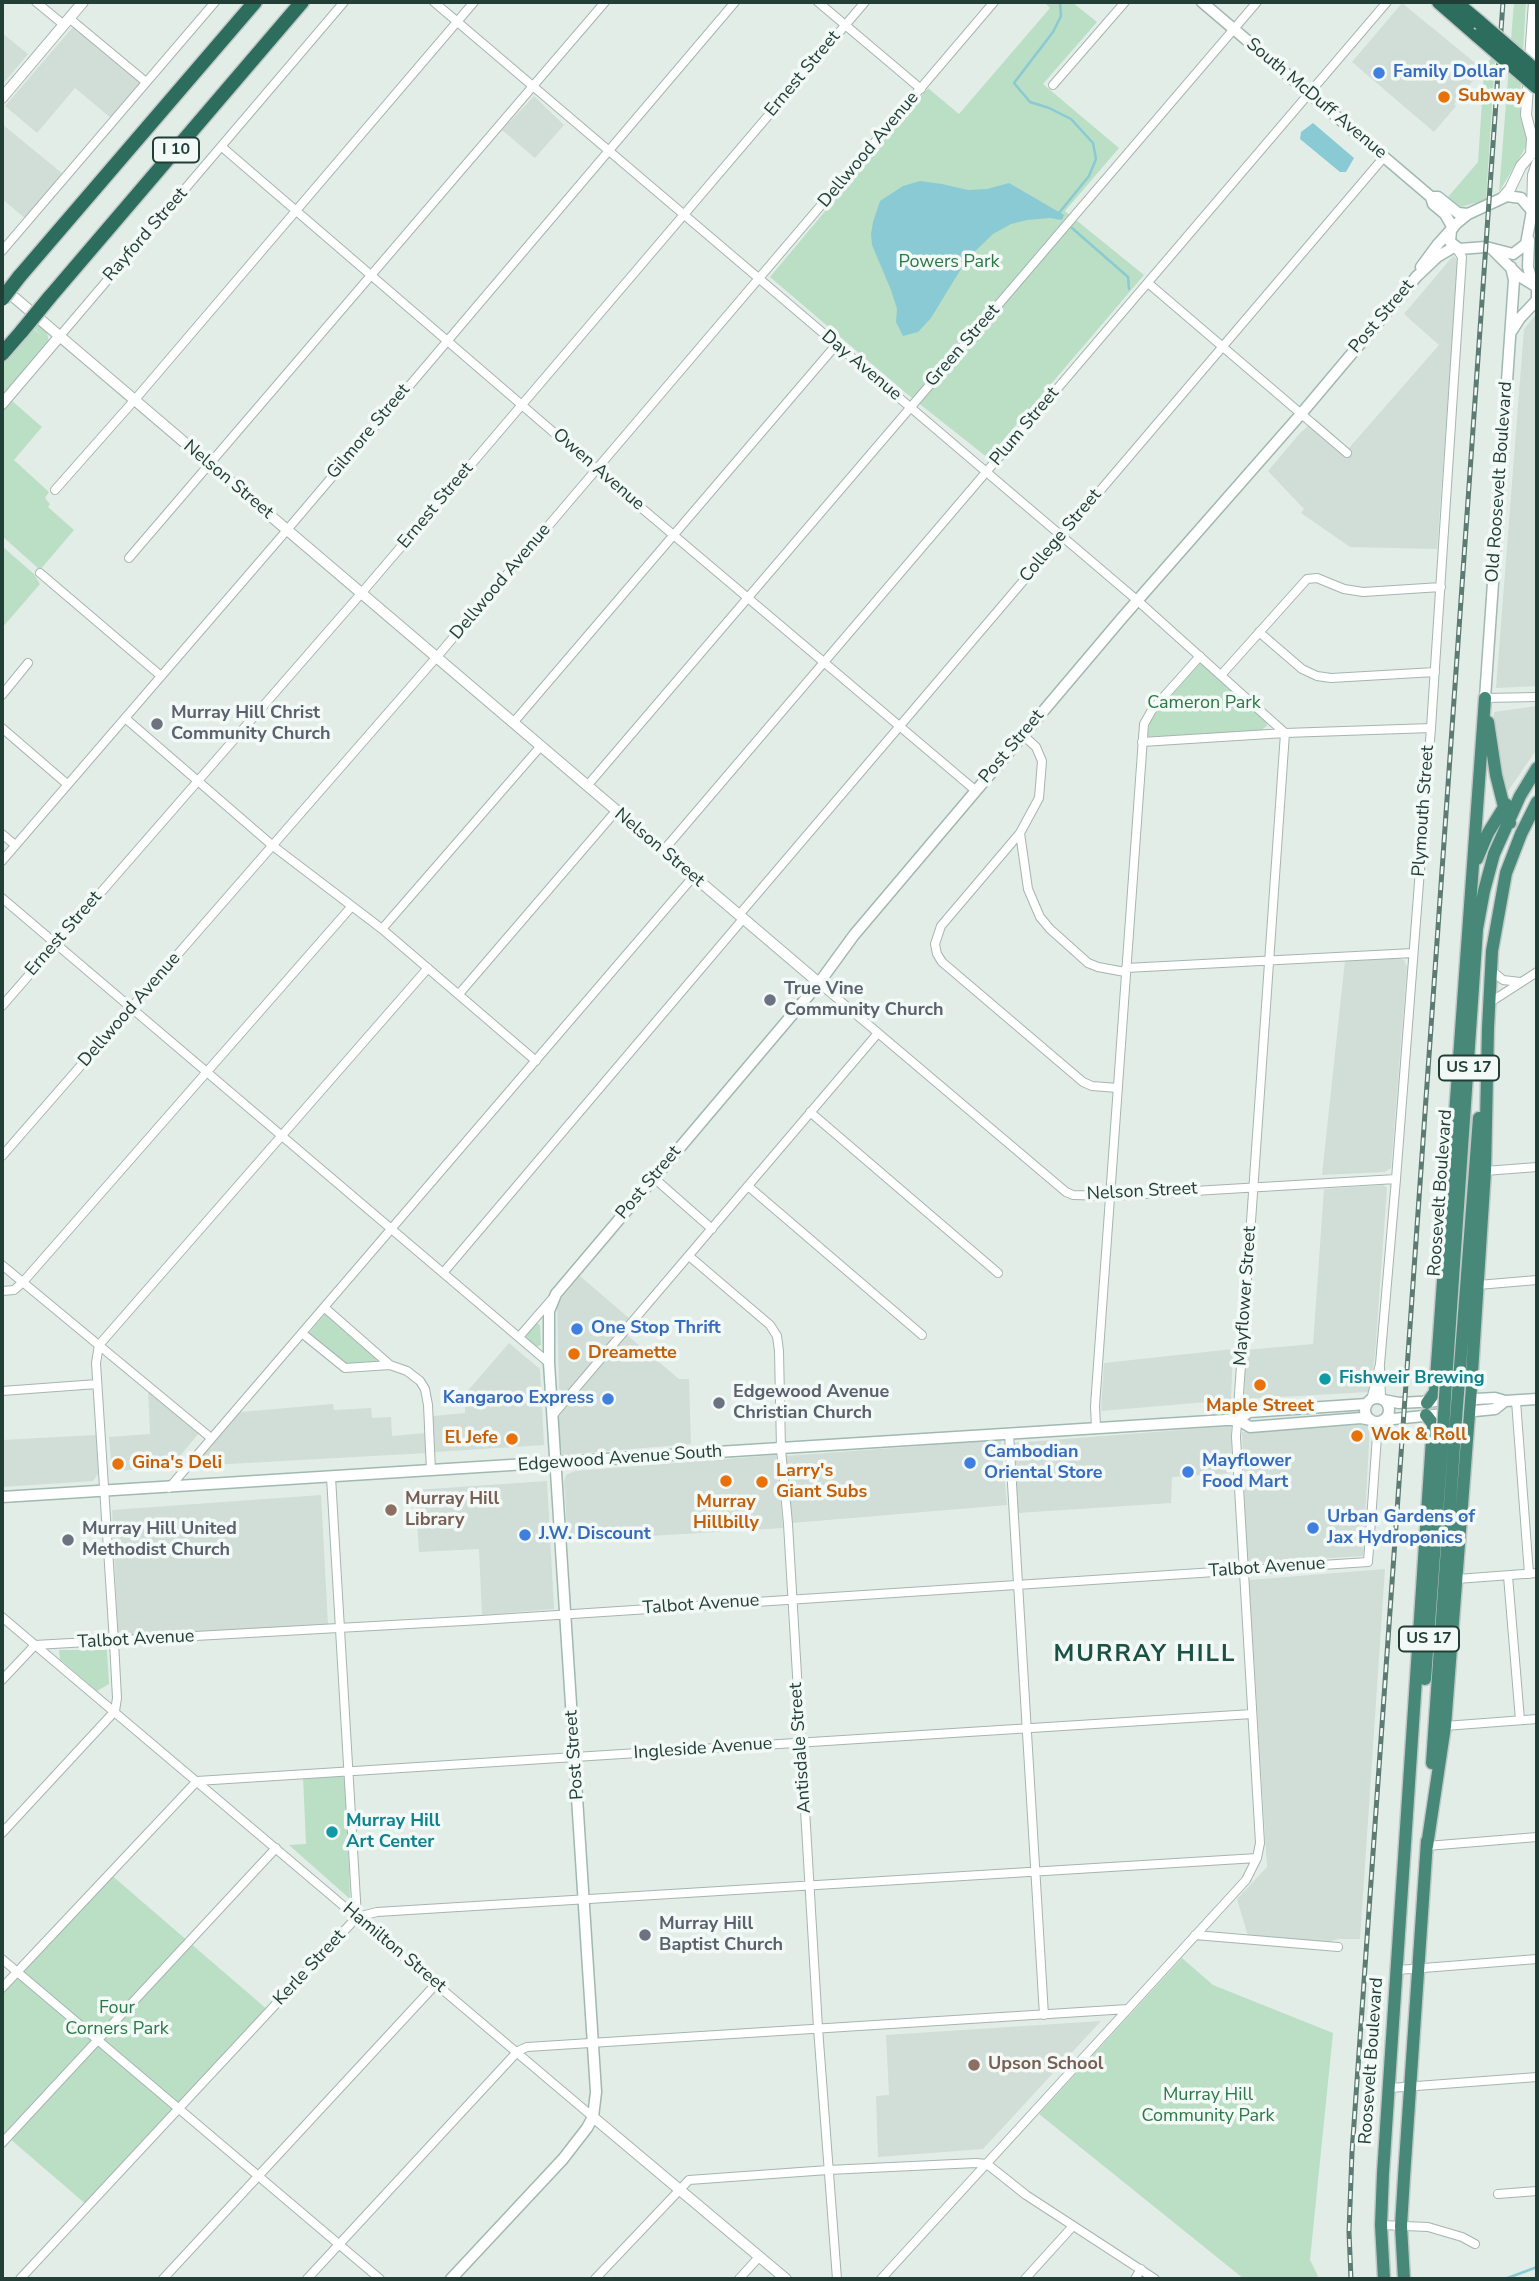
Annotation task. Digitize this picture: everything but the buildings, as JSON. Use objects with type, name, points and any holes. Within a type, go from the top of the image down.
[{"type":"highway","name":"I 10","points":[[2,299],[255,2]]},
{"type":"highway","name":"I 10","points":[[2,355],[302,2]]},
{"type":"highway","points":[[1439,2],[1537,72]]},
{"type":"highway","points":[[1455,2],[1478,29],[1537,87]]},
{"type":"highway","points":[[1485,698],[1491,750],[1511,827],[1510,862]]},
{"type":"highway","points":[[1407,1846],[1433,1424],[1427,1409],[1435,1392],[1485,698]]},
{"type":"highway","name":"Roosevelt Boulevard","points":[[1453,1380],[1477,929],[1489,872],[1507,813],[1537,767]]},
{"type":"highway","name":"US 17","points":[[1407,1846],[1427,1665],[1499,901],[1510,862],[1537,802]]},
{"type":"highway","points":[[1472,874],[1480,849],[1507,813]]},
{"type":"highway","points":[[1427,1846],[1446,1726],[1457,1579],[1485,1171],[1488,1028]]},
{"type":"highway","name":"US 17","points":[[1404,2279],[1401,2226],[1427,1846],[1449,1432]]},
{"type":"highway","name":"Roosevelt Boulevard","points":[[1384,2279],[1381,2225],[1407,1846]]},
{"type":"main road","name":"South McDuff Avenue","points":[[1202,2],[1431,197],[1433,204],[1445,214],[1452,229]]},
{"type":"main road","name":"South McDuff Avenue","points":[[1431,197],[1438,197],[1458,213],[1468,214]]},
{"type":"main road","points":[[1452,229],[1449,240],[1461,250],[1486,247],[1513,254],[1526,244],[1532,211],[1521,198],[1503,197]]},
{"type":"main road","name":"Post Street","points":[[1417,276],[1427,256],[1468,214],[1503,197]]},
{"type":"main road","points":[[1510,334],[1520,318],[1537,300],[1537,289],[1528,267],[1528,234]]},
{"type":"main road","points":[[1491,248],[1527,283],[1537,289]]},
{"type":"main road","name":"Post Street","points":[[593,2117],[596,2092],[549,1363],[549,1311],[556,1294],[819,984],[853,935],[975,790],[1417,276],[1437,257],[1461,250]]},
{"type":"main road","name":"Old Roosevelt Boulevard","points":[[1485,698],[1514,280],[1511,267]]},
{"type":"main road","name":"Edgewood Avenue South","points":[[1238,1420],[1250,1427],[1361,1418],[1377,1420],[1427,1409],[1469,1405],[1495,1409],[1511,1401],[1537,1399]]},
{"type":"main road","points":[[1376,1400],[1388,1408],[1377,1420],[1366,1411],[1376,1400]]},
{"type":"main road","name":"Edgewood Avenue South","points":[[2,1497],[1238,1420],[1249,1412],[1376,1400],[1427,1409]]},
{"type":"main road","points":[[451,2279],[563,2159],[593,2117]]},
{"type":"street","points":[[36,2],[146,82]]},
{"type":"street","points":[[2,98],[83,2]]},
{"type":"street","points":[[2,251],[215,2]]},
{"type":"street","name":"Rayford Street","points":[[2,404],[344,2]]},
{"type":"street","name":"Day Avenue","points":[[434,2],[1138,601],[1285,733]]},
{"type":"street","points":[[55,490],[474,2]]},
{"type":"street","points":[[129,558],[605,2]]},
{"type":"street","name":"Gilmore Street","points":[[2,861],[735,2]]},
{"type":"street","points":[[818,2],[921,89]]},
{"type":"street","name":"Ernest Street","points":[[2,1006],[360,593],[865,2]]},
{"type":"street","name":"Dellwood Avenue","points":[[2,1156],[436,658],[995,2]]},
{"type":"street","points":[[1053,85],[1125,2]]},
{"type":"street","name":"Green Street","points":[[587,786],[1256,2]]},
{"type":"street","name":"Plum Street","points":[[663,851],[1387,2]]},
{"type":"street","points":[[1532,211],[1535,155],[1527,109],[1534,2]]},
{"type":"street","points":[[1527,109],[1537,122]]},
{"type":"street","name":"Owen Avenue","points":[[222,148],[975,790]]},
{"type":"street","points":[[1503,197],[1521,166],[1535,155]]},
{"type":"street","name":"College Street","points":[[443,1273],[900,725],[1384,157]]},
{"type":"street","name":"Plymouth Street","points":[[1376,1400],[1382,1376],[1380,1364],[1431,728],[1461,250]]},
{"type":"street","points":[[1148,283],[1348,453]]},
{"type":"street","name":"Nelson Street","points":[[2,287],[1066,1192],[1073,1195],[1110,1196],[1396,1179]]},
{"type":"street","points":[[513,723],[836,345]]},
{"type":"street","points":[[40,573],[161,676]]},
{"type":"street","points":[[1222,674],[1300,584],[1311,578],[1363,592],[1441,587]]},
{"type":"street","points":[[1259,632],[1302,669],[1317,676],[1331,678],[1435,671]]},
{"type":"street","points":[[1096,1429],[1095,1406],[1144,724],[1152,710],[1200,656]]},
{"type":"street","points":[[2,695],[28,663]]},
{"type":"street","points":[[1485,698],[1537,697]]},
{"type":"street","points":[[125,718],[273,846],[382,929],[536,1061]]},
{"type":"street","points":[[2,728],[67,784]]},
{"type":"street","points":[[1142,742],[1431,728]]},
{"type":"street","name":"Mayflower Street","points":[[1257,1858],[1260,1843],[1236,1437],[1285,733]]},
{"type":"street","points":[[1023,735],[1036,747],[1042,761],[1039,798],[1020,834],[941,926],[935,944],[937,954],[942,962],[1083,1082],[1092,1086],[1118,1088]]},
{"type":"street","points":[[382,929],[540,747]]},
{"type":"street","points":[[459,994],[616,811]]},
{"type":"street","points":[[2,834],[15,845]]},
{"type":"street","points":[[1020,834],[1028,889],[1040,917],[1088,962],[1098,967],[1125,970],[1413,953]]},
{"type":"street","points":[[169,1488],[693,877]]},
{"type":"street","points":[[2,898],[549,1363]]},
{"type":"street","points":[[2,1291],[15,1290],[23,1282],[352,906]]},
{"type":"street","points":[[2,1833],[115,1711],[117,1698],[114,1642],[97,1384],[99,1345],[428,968]]},
{"type":"street","points":[[1491,969],[1503,980],[1523,982]]},
{"type":"street","points":[[1489,1003],[1537,972]]},
{"type":"street","points":[[553,1415],[877,1033]]},
{"type":"street","points":[[810,1112],[998,1273]]},
{"type":"street","points":[[1485,1171],[1537,1167]]},
{"type":"street","points":[[653,1178],[712,1229]]},
{"type":"street","points":[[748,1186],[922,1335]]},
{"type":"street","name":"Antisdale Street","points":[[689,1256],[764,1318],[777,1336],[781,1448],[837,2279]]},
{"type":"street","points":[[2,1265],[211,1438]]},
{"type":"street","points":[[1478,1285],[1537,1280]]},
{"type":"street","points":[[519,1337],[556,1294]]},
{"type":"street","points":[[325,1308],[390,1365],[415,1376],[425,1389],[431,1471]]},
{"type":"street","points":[[303,1334],[345,1368],[390,1365]]},
{"type":"street","points":[[2,1391],[97,1384]]},
{"type":"street","points":[[1457,1579],[1533,1573],[1511,1401]]},
{"type":"street","name":"Talbot Avenue","points":[[35,1645],[792,1600],[1368,1562],[1377,1420]]},
{"type":"street","points":[[1009,1434],[1044,2015]]},
{"type":"street","name":"Kerle Street","points":[[20,2279],[357,1917],[331,1477]]},
{"type":"street","points":[[1508,1576],[1520,1720]]},
{"type":"street","name":"Hamilton Street","points":[[2,1617],[786,2279]]},
{"type":"street","points":[[2,1680],[35,1645]]},
{"type":"street","name":"Ingleside Avenue","points":[[197,1781],[1252,1714]]},
{"type":"street","points":[[1446,1726],[1537,1719]]},
{"type":"street","points":[[2,1988],[197,1781]]},
{"type":"street","points":[[1427,1846],[1537,1837]]},
{"type":"street","points":[[2,2143],[276,1848]]},
{"type":"street","points":[[357,1917],[377,1913],[1257,1858],[1246,1880],[881,2279]]},
{"type":"street","points":[[1195,1935],[1338,1947]]},
{"type":"street","points":[[2,1958],[380,2279]]},
{"type":"street","points":[[1398,1970],[1537,1959]]},
{"type":"street","points":[[163,2279],[437,1983]]},
{"type":"street","points":[[307,2279],[518,2051],[527,2047],[1128,2010]]},
{"type":"street","points":[[1390,2088],[1537,2077]]},
{"type":"street","points":[[595,2279],[689,2180],[828,2170],[987,2164],[1026,2195],[1155,2279]]},
{"type":"street","points":[[1498,2194],[1537,2191]]},
{"type":"street","points":[[1381,2225],[1428,2227],[1462,2237],[1475,2244]]},
{"type":"street","points":[[1025,2279],[1073,2226]]},
{"type":"street","points":[[738,2279],[759,2257]]},
{"type":"street","points":[[1135,2279],[1141,2269]]},
{"type":"shaded area","points":[[1402,3],[1485,71],[1472,82],[1434,132],[1352,62]]},
{"type":"shaded area","points":[[79,20],[152,81],[117,123],[75,88],[37,133],[5,106]]},
{"type":"shaded area","points":[[2,33],[28,54],[2,85]]},
{"type":"shaded area","points":[[534,96],[564,125],[535,158],[502,130]]},
{"type":"shaded area","points":[[2,124],[69,179],[31,223],[2,199]]},
{"type":"shaded area","points":[[1453,256],[1458,260],[1437,549],[1350,547],[1301,513],[1304,509],[1268,471],[1301,432],[1316,419],[1349,448],[1439,345],[1404,314]]},
{"type":"shaded area","points":[[1537,313],[1537,686],[1496,688],[1524,329]]},
{"type":"shaded area","points":[[1537,706],[1537,749],[1506,794],[1493,736],[1494,712]]},
{"type":"shaded area","points":[[1396,957],[1404,960],[1407,967],[1391,1168],[1385,1172],[1322,1175],[1345,960]]},
{"type":"shaded area","points":[[1384,1185],[1387,1188],[1375,1355],[1369,1392],[1244,1399],[1246,1350],[1313,1344],[1324,1189]]},
{"type":"shaded area","points":[[580,1276],[630,1319],[567,1393],[559,1389],[557,1304]]},
{"type":"shaded area","points":[[627,1335],[679,1379],[689,1379],[691,1444],[562,1455],[557,1418]]},
{"type":"shaded area","points":[[509,1343],[540,1369],[544,1445],[435,1452],[433,1416],[465,1413],[465,1394]]},
{"type":"shaded area","points":[[1233,1349],[1231,1400],[1101,1411],[1104,1363]]},
{"type":"shaded area","points":[[148,1389],[199,1433],[170,1468],[112,1471],[109,1437],[150,1434]]},
{"type":"shaded area","points":[[333,1404],[334,1410],[371,1408],[372,1418],[391,1417],[392,1436],[425,1433],[427,1453],[193,1466],[240,1412]]},
{"type":"shaded area","points":[[1370,1424],[1363,1556],[1247,1563],[1242,1432]]},
{"type":"shaded area","points":[[1231,1426],[1232,1473],[1172,1477],[1171,1503],[1018,1513],[1014,1443]]},
{"type":"shaded area","points":[[96,1435],[98,1474],[93,1481],[2,1487],[2,1440]]},
{"type":"shaded area","points":[[1001,1440],[1007,1505],[792,1523],[786,1456]]},
{"type":"shaded area","points":[[776,1455],[783,1528],[568,1541],[564,1481],[566,1475],[575,1471]]},
{"type":"shaded area","points":[[547,1481],[554,1609],[482,1615],[479,1549],[419,1552],[415,1490]]},
{"type":"shaded area","points":[[321,1495],[328,1624],[127,1637],[118,1631],[112,1510]]},
{"type":"shaded area","points":[[1385,1569],[1360,1939],[1327,1942],[1248,1936],[1237,1899],[1267,1867],[1249,1580]]},
{"type":"shaded area","name":"Upson School","points":[[1101,2021],[983,2149],[878,2157],[876,2096],[889,2095],[886,2035]]},
{"type":"green space","name":"Powers Park","points":[[1044,2],[1072,2],[1097,22],[1043,84],[1119,148],[1065,211],[1144,275],[988,458],[907,394],[770,277],[928,88],[959,114],[1050,8]]},
{"type":"green space","points":[[1514,2],[1526,2],[1520,101],[1527,145],[1499,192]]},
{"type":"green space","points":[[1492,58],[1495,61],[1486,200],[1461,207],[1448,197],[1478,162],[1484,71],[1481,68]]},
{"type":"green space","points":[[35,321],[47,332],[49,342],[2,396],[2,362],[30,326],[42,336],[31,325]]},
{"type":"green space","points":[[11,400],[42,427],[14,460],[49,492],[45,498],[50,504],[48,507],[74,530],[40,570],[2,536],[2,411]]},
{"type":"green space","points":[[2,546],[34,574],[40,584],[2,628]]},
{"type":"green space","name":"Cameron Park","points":[[1202,661],[1266,720],[1267,726],[1260,731],[1149,737],[1147,733],[1151,719]]},
{"type":"green space","points":[[325,1314],[381,1362],[347,1366],[309,1333]]},
{"type":"green space","points":[[536,1323],[540,1325],[541,1345],[536,1347],[526,1337]]},
{"type":"green space","points":[[59,1650],[107,1650],[109,1684],[97,1691],[60,1659]]},
{"type":"green space","points":[[341,1775],[346,1780],[350,1899],[289,1845],[306,1844],[303,1777]]},
{"type":"green space","name":"Four Corners Park","points":[[109,1873],[269,2011],[88,2206],[2,2132],[2,1988]]},
{"type":"green space","name":"Murray Hill Community Park","points":[[1182,1958],[1213,1985],[1333,2033],[1310,2260],[1318,2276],[1313,2279],[1244,2279],[1039,2114]]},
{"type":"water","points":[[1313,123],[1354,158],[1346,172],[1340,172],[1300,139],[1301,132]]},
{"type":"water","points":[[920,181],[968,190],[987,189],[1009,183],[1064,215],[1062,220],[1050,218],[1011,224],[993,234],[967,259],[931,318],[918,332],[903,336],[896,322],[897,309],[872,245],[871,234],[880,201],[903,186]]},
{"type":"waterway","points":[[1059,213],[1089,176],[1096,159],[1093,143],[1071,119],[1030,102],[1014,83],[1053,32],[1061,16],[1060,2]]},
{"type":"waterway","points":[[1072,228],[1128,277],[1129,289]]},
{"type":"waterway","points":[[1505,2279],[1537,2267]]},
{"type":"railway","points":[[1351,2279],[1349,2232],[1352,2152],[1503,2]]},
{"type":"place","name":"Family Dollar","points":[[1379,73]]},
{"type":"place","name":"Subway","points":[[1444,97]]},
{"type":"place","name":"Murray Hill Christ Community Church","points":[[157,724]]},
{"type":"place","name":"True Vine Community Church","points":[[770,1000]]},
{"type":"place","name":"One Stop Thrift","points":[[577,1329]]},
{"type":"place","name":"Dreamette","points":[[574,1354]]},
{"type":"place","name":"Fishweir Brewing","points":[[1325,1379]]},
{"type":"place","name":"Maple Street","points":[[1260,1385]]},
{"type":"place","name":"Kangaroo Express","points":[[608,1399]]},
{"type":"place","name":"Edgewood Avenue Christian Church","points":[[719,1403]]},
{"type":"place","name":"Wok & Roll","points":[[1357,1436]]},
{"type":"place","name":"El Jefe","points":[[512,1439]]},
{"type":"place","name":"Cambodian Oriental Store","points":[[970,1463]]},
{"type":"place","name":"Gina's Deli","points":[[118,1464]]},
{"type":"place","name":"Mayflower Food Mart","points":[[1188,1472]]},
{"type":"place","name":"Murray Hillbilly","points":[[726,1481]]},
{"type":"place","name":"Larry's Giant Subs","points":[[762,1482]]},
{"type":"place","name":"Murray Hill Library","points":[[391,1510]]},
{"type":"place","name":"Urban Gardens of Jax Hydroponics","points":[[1313,1528]]},
{"type":"place","name":"J.W. Discount","points":[[525,1535]]},
{"type":"place","name":"Murray Hill United Methodist Church","points":[[68,1540]]},
{"type":"place","name":"Murray Hill Art Center","points":[[332,1832]]},
{"type":"place","name":"Murray Hill Baptist Church","points":[[645,1935]]},
{"type":"place","name":"Upson School","points":[[974,2065]]},
{"type":"district","name":"MURRAY HILL","points":[[1145,1655]]}]
